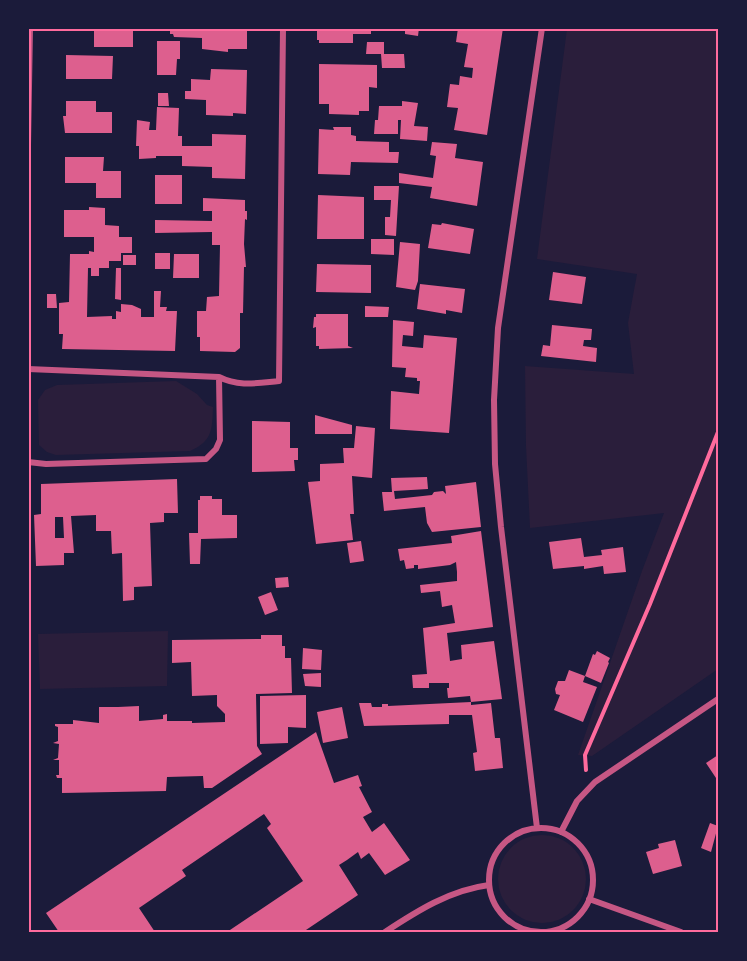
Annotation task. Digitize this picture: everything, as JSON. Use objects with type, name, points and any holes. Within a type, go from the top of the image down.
[{"type":"street","points":[[28,145],[30,28]]},
{"type":"street","points":[[28,369],[219,377],[244,385],[279,381],[283,28]]},
{"type":"street","points":[[537,828],[501,526],[495,464],[494,400],[498,328],[542,28]]},
{"type":"street","points":[[28,462],[46,464],[206,459],[216,449],[220,440],[219,377]]},
{"type":"street","points":[[561,832],[577,801],[595,782],[718,699]]},
{"type":"street","points":[[550,828],[561,832],[576,841],[586,853],[592,868],[593,884],[589,899],[570,923],[547,932],[529,932],[502,914],[493,901],[489,885],[490,868],[496,853],[507,840],[521,831],[550,828]]},
{"type":"street","points":[[385,933],[441,899],[470,887],[489,885]]},
{"type":"street","points":[[589,899],[681,933]]},
{"type":"path","points":[[595,782],[585,768],[585,755],[650,604],[718,432]]},
{"type":"shaded area","points":[[567,29],[718,29],[718,669],[592,756],[578,755],[664,513],[530,528],[525,366],[634,374],[628,323],[637,274],[537,259]]},
{"type":"shaded area","points":[[176,381],[197,394],[207,405],[213,407],[210,434],[203,443],[190,451],[56,455],[47,452],[39,445],[38,400],[45,390],[57,385]]},
{"type":"shaded area","points":[[168,631],[167,686],[40,689],[38,634]]},
{"type":"shaded area","points":[[542,835],[559,839],[573,848],[582,862],[586,879],[582,896],[573,910],[559,919],[542,923],[525,919],[511,910],[502,896],[498,879],[502,862],[511,848],[525,839]]},
{"type":"building","points":[[94,28],[133,28],[133,47],[94,47]]},
{"type":"building","points":[[170,28],[247,28],[247,49],[228,49],[228,52],[202,49],[202,38],[174,37],[170,34]]},
{"type":"building","points":[[320,28],[371,28],[371,34],[353,34],[353,43],[319,43],[317,30]]},
{"type":"building","points":[[405,28],[419,28],[418,36],[405,34]]},
{"type":"building","points":[[458,28],[503,28],[487,135],[454,130],[458,108],[447,107],[450,84],[459,85],[460,76],[472,78],[473,68],[464,67],[468,44],[456,42]]},
{"type":"building","points":[[157,41],[180,41],[180,59],[177,59],[176,75],[157,75]]},
{"type":"building","points":[[367,42],[384,42],[384,54],[404,54],[405,68],[382,68],[381,54],[366,54]]},
{"type":"building","points":[[66,55],[113,56],[112,79],[66,79]]},
{"type":"building","points":[[319,64],[377,65],[377,88],[369,87],[369,111],[359,111],[359,115],[329,114],[329,104],[319,104]]},
{"type":"building","points":[[211,69],[247,70],[246,114],[206,115],[206,100],[185,99],[185,91],[191,91],[191,79],[210,80]]},
{"type":"building","points":[[158,93],[168,93],[169,106],[158,106]]},
{"type":"building","points":[[66,101],[96,101],[96,112],[112,112],[112,133],[65,133],[63,116],[66,116]]},
{"type":"building","points":[[402,101],[418,103],[414,126],[428,127],[427,141],[400,139],[401,120],[398,120],[398,134],[374,134],[379,106],[402,106]]},
{"type":"building","points":[[157,107],[179,108],[178,136],[182,136],[182,146],[212,146],[212,134],[246,135],[245,179],[212,178],[212,167],[182,166],[182,156],[156,156],[156,158],[139,159],[139,146],[136,146],[137,120],[150,122],[149,130],[156,130]]},
{"type":"building","points":[[333,127],[351,127],[351,135],[356,136],[356,141],[389,142],[389,152],[399,152],[398,163],[351,162],[350,175],[318,174],[319,129],[334,130]]},
{"type":"building","points":[[432,142],[457,144],[455,158],[483,162],[477,206],[430,198],[432,187],[399,183],[399,173],[433,178],[436,156],[430,155]]},
{"type":"building","points":[[65,157],[104,157],[103,171],[121,171],[121,198],[96,198],[96,183],[65,183]]},
{"type":"building","points":[[155,175],[182,175],[182,204],[155,204]]},
{"type":"building","points":[[374,186],[399,186],[396,236],[385,235],[385,217],[390,217],[391,200],[374,200]]},
{"type":"building","points":[[318,195],[364,197],[364,239],[317,239]]},
{"type":"building","points":[[203,198],[245,200],[247,220],[245,219],[246,267],[244,267],[243,313],[240,313],[240,348],[235,352],[200,351],[200,337],[197,337],[197,311],[206,311],[207,297],[219,296],[220,245],[212,245],[212,232],[155,233],[155,220],[212,221],[212,211],[203,211]]},
{"type":"building","points":[[89,207],[105,208],[105,225],[119,226],[119,237],[132,237],[132,253],[121,253],[121,261],[109,261],[109,268],[99,268],[99,276],[91,276],[91,268],[88,268],[87,317],[112,316],[112,319],[116,319],[116,311],[121,312],[121,304],[141,309],[141,317],[154,317],[154,291],[161,291],[160,307],[167,307],[166,311],[177,311],[175,351],[62,349],[63,334],[59,334],[59,303],[69,302],[70,254],[94,252],[94,237],[64,237],[64,210],[89,210]]},
{"type":"building","points":[[442,223],[474,229],[470,254],[428,248],[432,224],[441,225]]},
{"type":"building","points":[[371,239],[394,239],[394,255],[371,254]]},
{"type":"building","points":[[400,242],[420,244],[418,281],[415,290],[396,287]]},
{"type":"building","points":[[155,253],[170,253],[170,269],[155,269]]},
{"type":"building","points":[[174,254],[199,254],[199,278],[173,278]]},
{"type":"building","points":[[123,255],[136,255],[136,265],[123,265]]},
{"type":"building","points":[[317,264],[371,265],[371,293],[316,292]]},
{"type":"building","points":[[116,268],[121,268],[121,300],[115,299]]},
{"type":"building","points":[[553,272],[586,277],[582,304],[549,300]]},
{"type":"building","points":[[420,284],[465,289],[462,313],[446,310],[446,314],[417,309]]},
{"type":"building","points":[[47,294],[56,294],[57,308],[47,308]]},
{"type":"building","points":[[365,306],[389,307],[388,317],[365,317]]},
{"type":"building","points":[[316,314],[348,314],[348,346],[353,348],[319,349],[319,346],[316,346],[316,327],[313,328]]},
{"type":"building","points":[[393,320],[414,322],[413,336],[403,335],[402,346],[423,348],[424,335],[457,338],[449,433],[390,429],[391,391],[419,394],[420,381],[417,381],[417,378],[405,377],[406,368],[392,367]]},
{"type":"building","points":[[552,325],[592,329],[591,340],[584,340],[583,346],[597,348],[596,362],[541,356],[543,345],[550,346]]},
{"type":"building","points":[[315,415],[352,425],[352,434],[315,434]]},
{"type":"building","points":[[252,421],[290,422],[290,448],[298,448],[298,460],[294,460],[295,471],[252,472]]},
{"type":"building","points":[[356,426],[375,428],[372,478],[352,476],[354,514],[350,514],[353,540],[316,544],[308,482],[320,481],[320,464],[344,463],[343,448],[354,448]]},
{"type":"building","points":[[427,477],[428,489],[394,491],[395,499],[432,495],[434,492],[443,491],[446,494],[445,486],[476,482],[481,527],[432,532],[427,523],[425,507],[384,511],[382,492],[392,492],[391,478]]},
{"type":"building","points":[[177,479],[178,513],[164,513],[164,522],[150,523],[152,586],[134,587],[134,600],[123,601],[122,553],[112,554],[111,531],[96,531],[96,515],[71,516],[74,553],[64,553],[64,565],[36,566],[34,515],[41,514],[41,484]],"holes":[[[55,517],[63,517],[64,538],[55,538]]]},
{"type":"building","points":[[200,496],[222,499],[222,515],[237,515],[237,538],[201,539],[200,564],[190,564],[189,533],[198,533]]},
{"type":"building","points":[[481,531],[493,627],[447,633],[450,661],[462,659],[461,645],[494,641],[502,699],[471,702],[470,696],[448,698],[449,683],[429,683],[429,688],[413,688],[412,675],[427,674],[423,628],[455,623],[452,605],[442,607],[440,591],[421,593],[420,585],[457,581],[456,562],[450,565],[418,569],[418,565],[414,565],[414,568],[406,569],[404,560],[400,561],[398,549],[452,543],[451,536]]},
{"type":"building","points":[[581,538],[584,557],[602,555],[601,550],[623,547],[626,572],[604,574],[603,566],[584,569],[584,566],[553,569],[549,542]]},
{"type":"building","points":[[361,541],[364,561],[350,563],[347,543]]},
{"type":"building","points":[[288,577],[289,587],[276,588],[275,578]]},
{"type":"building","points":[[271,592],[278,610],[265,615],[258,597]]},
{"type":"building","points":[[261,635],[282,635],[285,658],[291,658],[292,693],[256,694],[257,746],[262,754],[212,788],[204,788],[203,776],[167,777],[166,791],[62,793],[62,778],[57,778],[56,775],[59,775],[59,760],[53,760],[58,758],[59,744],[53,743],[58,741],[58,727],[55,724],[73,724],[73,720],[99,723],[99,707],[139,706],[139,721],[163,719],[163,715],[167,714],[167,721],[225,722],[225,714],[217,706],[217,695],[192,696],[191,662],[172,663],[172,640],[261,639]]},
{"type":"building","points":[[303,648],[322,650],[321,670],[302,669]]},
{"type":"building","points":[[597,651],[610,658],[601,683],[585,676],[593,654],[595,655]]},
{"type":"building","points":[[569,670],[585,676],[583,682],[597,687],[583,722],[554,710],[560,695],[556,694],[555,689],[558,681],[565,681]]},
{"type":"building","points":[[321,673],[321,687],[305,686],[303,674]]},
{"type":"building","points":[[306,695],[306,728],[288,727],[288,743],[260,744],[260,696]]},
{"type":"building","points":[[471,702],[471,705],[491,703],[495,738],[500,738],[503,768],[475,771],[473,753],[477,752],[472,715],[449,715],[449,724],[364,726],[359,703],[371,703],[372,707],[382,707],[382,704],[388,704],[388,706]]},
{"type":"building","points":[[342,707],[348,738],[323,743],[317,712]]},
{"type":"building","points":[[316,732],[334,783],[358,775],[362,786],[359,787],[372,812],[363,817],[372,832],[384,823],[410,860],[385,875],[369,853],[361,859],[358,852],[339,865],[358,895],[303,932],[227,932],[303,881],[267,828],[271,824],[264,814],[182,870],[186,876],[139,908],[155,932],[59,932],[46,913]]},
{"type":"building","points":[[718,755],[718,781],[706,763]]},
{"type":"building","points":[[710,823],[718,826],[711,852],[701,848]]},
{"type":"building","points":[[675,840],[682,866],[653,874],[646,852],[659,848],[658,844]]}]
